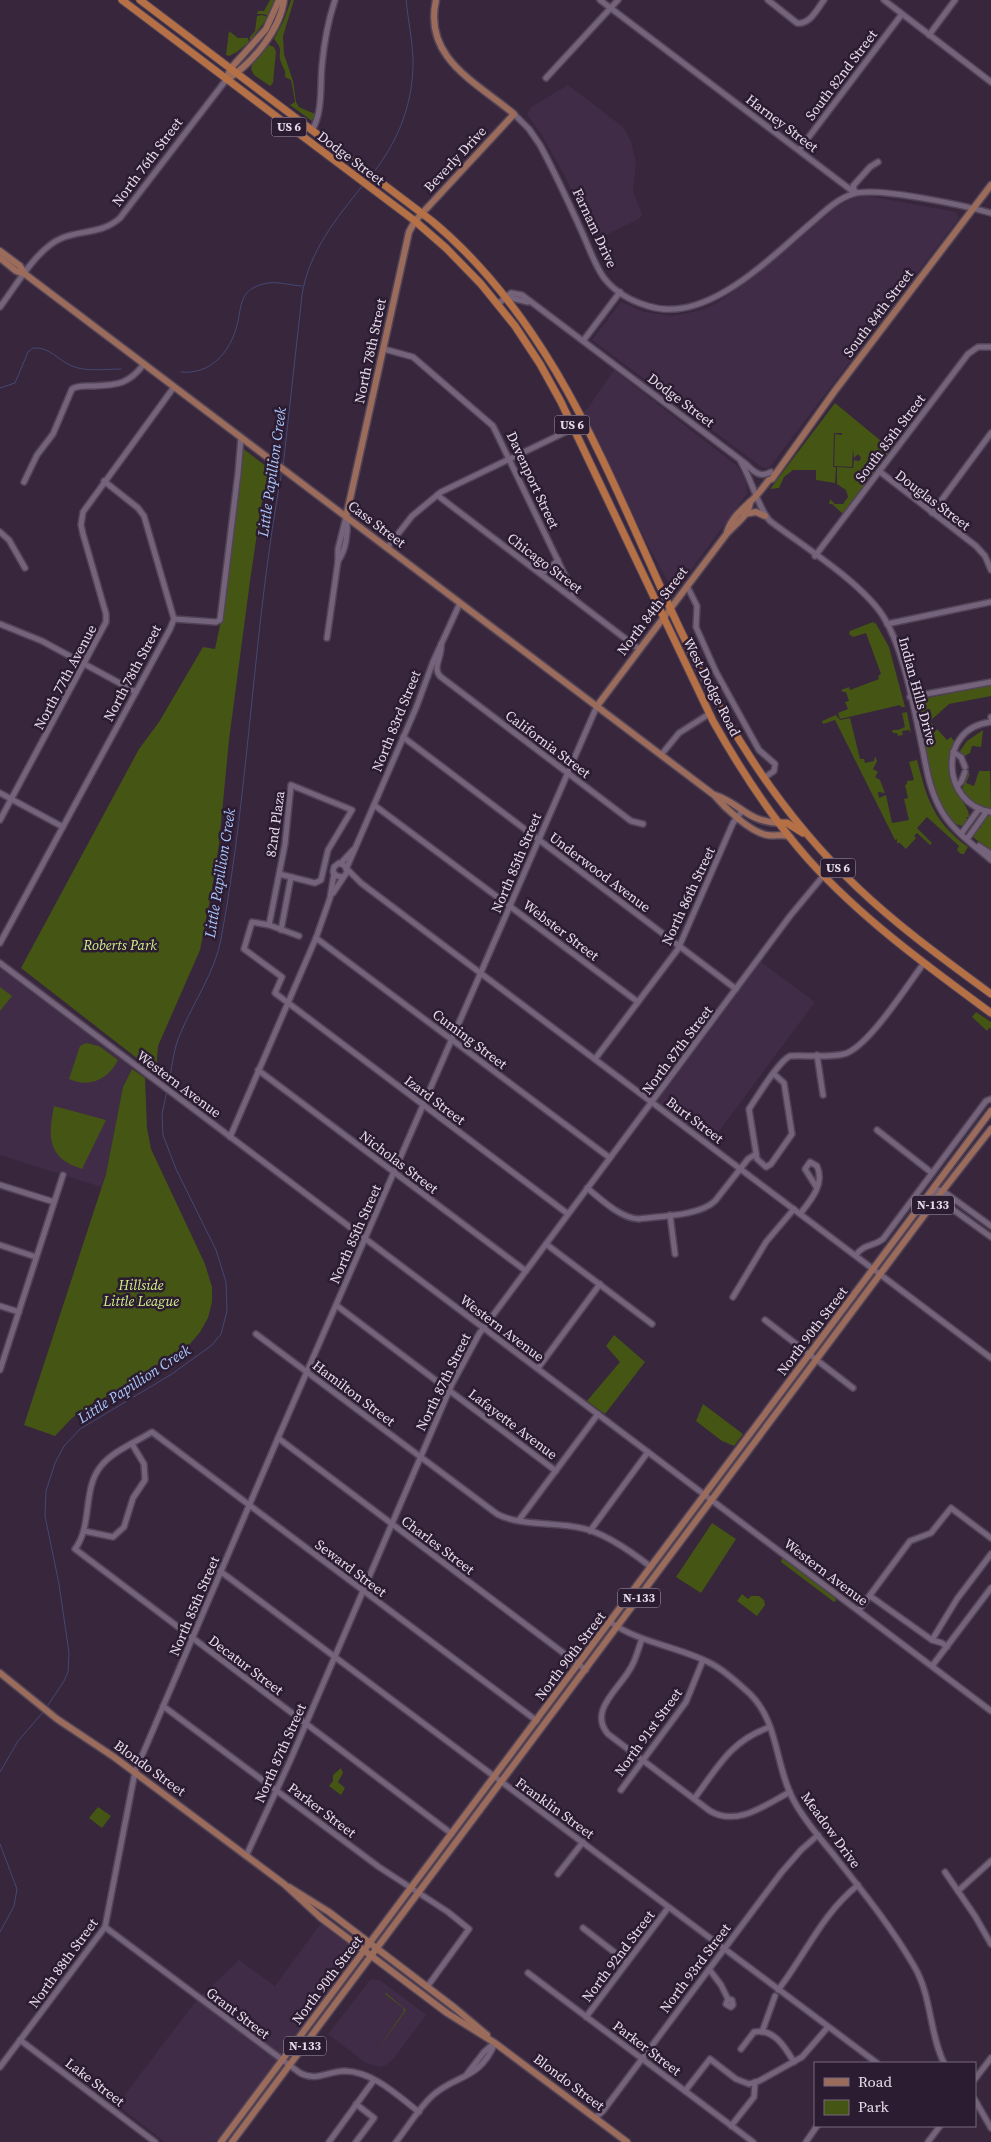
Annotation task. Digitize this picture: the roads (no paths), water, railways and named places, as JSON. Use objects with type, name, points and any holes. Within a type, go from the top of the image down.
[{"type":"highway","name":"Dodge Street","points":[[122,0],[415,221],[456,257],[498,304]]},
{"type":"highway","name":"Dodge Street","points":[[140,0],[422,213],[468,254],[507,297]]},
{"type":"highway","name":"West Dodge Road","points":[[507,297],[538,340],[563,382],[714,695],[764,778],[810,838],[837,868],[905,930],[991,994]]},
{"type":"highway","name":"West Dodge Road","points":[[498,304],[540,364],[574,428],[710,714],[738,763],[779,823],[824,875],[862,912],[991,1013]]},
{"type":"highway","points":[[779,823],[788,824],[810,838]]},
{"type":"main road","points":[[234,70],[264,32],[279,0]]},
{"type":"main road","points":[[234,70],[271,35],[281,14],[284,0]]},
{"type":"main road","name":"Farnam Drive","points":[[436,0],[434,13],[435,29],[445,56],[458,69],[514,114]]},
{"type":"main road","name":"North 76th Street","points":[[226,80],[234,70]]},
{"type":"main road","name":"Beverly Drive","points":[[415,221],[514,114]]},
{"type":"main road","name":"South 84th Street","points":[[767,482],[778,470],[786,456],[991,184]]},
{"type":"main road","name":"North 78th Street","points":[[346,517],[406,242],[415,221]]},
{"type":"main road","name":"Cass Street","points":[[0,251],[20,266],[25,274]]},
{"type":"main road","name":"Cass Street","points":[[0,258],[16,271],[25,274],[597,706],[714,795],[737,817],[766,835],[790,837]]},
{"type":"main road","name":"South 84th Street","points":[[767,482],[768,476],[782,458],[786,456]]},
{"type":"main road","name":"North 84th Street","points":[[728,532],[730,525],[745,504],[750,502],[767,482]]},
{"type":"main road","name":"North 84th Street","points":[[597,706],[728,532],[734,528],[750,507],[750,502]]},
{"type":"main road","points":[[744,514],[756,512],[765,516]]},
{"type":"main road","name":"Cass Street","points":[[714,795],[727,800],[761,821],[779,823]]},
{"type":"main road","name":"North 90th Street","points":[[221,2142],[371,1944],[991,1111]]},
{"type":"main road","name":"North 90th Street","points":[[232,2142],[937,1198],[991,1129]]},
{"type":"main road","name":"Blondo Street","points":[[0,1673],[57,1718],[135,1772],[284,1884],[308,1897],[378,1949],[462,2014],[495,2043],[627,2142]]},
{"type":"main road","name":"Blondo Street","points":[[284,1884],[308,1908],[365,1951],[458,2021],[495,2043]]},
{"type":"street","points":[[312,130],[317,117],[325,46],[329,20],[335,0]]},
{"type":"street","name":"Harney Street","points":[[600,0],[855,193]]},
{"type":"street","points":[[546,78],[618,0]]},
{"type":"street","points":[[768,0],[797,22],[802,23],[810,19],[824,0]]},
{"type":"street","points":[[884,0],[991,82]]},
{"type":"street","points":[[929,35],[955,0]]},
{"type":"street","name":"South 82nd Street","points":[[799,150],[902,14]]},
{"type":"street","name":"North 76th Street","points":[[0,307],[43,251],[54,242],[68,236],[102,229],[120,218],[226,80]]},
{"type":"street","name":"Farnam Drive","points":[[514,114],[529,129],[540,145],[601,273],[620,292],[640,304],[652,307],[671,310],[689,307],[734,286],[836,202],[855,193]]},
{"type":"street","points":[[878,162],[853,186],[855,193],[878,192],[973,208],[991,213]]},
{"type":"street","points":[[783,238],[788,243]]},
{"type":"street","points":[[583,341],[620,292]]},
{"type":"street","points":[[498,304],[507,297]]},
{"type":"street","name":"Dodge Street","points":[[507,297],[534,304],[741,462],[758,474],[771,472]]},
{"type":"street","name":"South 85th Street","points":[[815,556],[970,352],[978,347],[991,347]]},
{"type":"street","name":"Davenport Street","points":[[384,349],[413,357],[433,372],[493,426],[558,560],[573,593],[573,598]]},
{"type":"street","points":[[24,482],[37,455],[53,434],[72,389],[82,386],[124,382],[134,376],[144,364]]},
{"type":"street","name":"North 77th Avenue","points":[[0,820],[85,664],[107,618],[83,534],[82,519],[85,507],[174,387]]},
{"type":"street","points":[[387,548],[414,514],[437,495],[456,484],[574,428]]},
{"type":"street","points":[[932,513],[991,433]]},
{"type":"street","name":"North 78th Street","points":[[0,943],[170,629],[174,618],[216,622],[220,620],[241,437]]},
{"type":"street","name":"Dodge Street","points":[[741,462],[757,494]]},
{"type":"street","name":"Douglas Street","points":[[879,472],[980,550],[991,570]]},
{"type":"street","points":[[104,481],[138,508],[144,516],[174,618]]},
{"type":"street","points":[[757,494],[765,516]]},
{"type":"street","name":"Chicago Street","points":[[437,495],[639,649]]},
{"type":"street","name":"Indian Hills Drive","points":[[765,516],[861,591],[875,606],[887,624],[898,650],[933,793],[945,816],[961,834],[991,860]]},
{"type":"street","points":[[327,638],[338,549],[346,517]]},
{"type":"street","points":[[0,532],[9,540],[26,568]]},
{"type":"street","points":[[540,574],[549,569],[558,560]]},
{"type":"street","points":[[687,586],[697,606],[696,626],[716,672],[759,751],[775,764],[774,771],[764,778]]},
{"type":"street","points":[[887,624],[991,602]]},
{"type":"street","name":"North 83rd Street","points":[[343,877],[460,603]]},
{"type":"street","points":[[0,624],[42,642],[136,692]]},
{"type":"street","points":[[441,644],[441,655],[436,672],[441,677]]},
{"type":"street","points":[[426,679],[431,676],[441,677]]},
{"type":"street","name":"California Street","points":[[441,677],[633,823],[643,824]]},
{"type":"street","points":[[910,697],[991,682]]},
{"type":"street","name":"North 85th Street","points":[[135,1772],[278,1438],[597,706]]},
{"type":"street","points":[[661,755],[679,733],[710,714]]},
{"type":"street","points":[[967,839],[989,812],[979,810],[967,803],[957,786],[953,752],[957,742],[971,728],[991,720]]},
{"type":"street","points":[[952,736],[957,742]]},
{"type":"street","name":"Underwood Avenue","points":[[403,738],[736,989]]},
{"type":"street","points":[[953,752],[960,757],[965,769],[961,782],[957,786]]},
{"type":"street","name":"82nd Plaza","points":[[269,925],[279,874],[285,844],[292,785],[352,810],[328,850],[321,880],[315,883],[279,874]]},
{"type":"street","points":[[0,793],[63,827]]},
{"type":"street","name":"Webster Street","points":[[374,805],[638,1002]]},
{"type":"street","points":[[961,834],[979,810]]},
{"type":"street","name":"North 86th Street","points":[[595,1059],[680,946],[737,817],[742,811]]},
{"type":"street","name":"Indian Hills Drive","points":[[975,845],[991,854]]},
{"type":"street","name":"North 83rd Street","points":[[334,871],[355,848]]},
{"type":"street","name":"Burt Street","points":[[340,863],[361,883],[991,1358]]},
{"type":"street","points":[[230,1137],[316,938],[330,898],[334,871],[325,865]]},
{"type":"street","name":"Burt Street","points":[[334,871],[343,877],[361,883]]},
{"type":"street","name":"North 87th Street","points":[[246,1856],[449,1390],[484,1328],[809,891],[824,875]]},
{"type":"street","points":[[281,930],[291,877]]},
{"type":"street","points":[[330,898],[343,877]]},
{"type":"street","points":[[288,1004],[275,993],[282,977],[244,949],[252,922],[269,925],[299,936]]},
{"type":"street","name":"Cuming Street","points":[[316,938],[610,1158]]},
{"type":"street","points":[[774,1074],[784,1084],[791,1136],[768,1166],[764,1166],[758,1162],[749,1109],[774,1074],[787,1057],[843,1054],[854,1050],[863,1043],[924,962]]},
{"type":"street","name":"Western Avenue","points":[[0,963],[991,1711]]},
{"type":"street","name":"Izard Street","points":[[288,1004],[568,1214]]},
{"type":"street","points":[[817,1055],[823,1095]]},
{"type":"street","name":"Nicholas Street","points":[[258,1070],[526,1271]]},
{"type":"street","points":[[856,1255],[862,1248],[876,1244],[883,1239],[932,1172],[991,1098]]},
{"type":"street","points":[[877,1130],[932,1172]]},
{"type":"street","points":[[588,1188],[621,1214],[630,1218],[639,1219],[698,1211],[708,1207],[749,1157],[756,1154]]},
{"type":"street","points":[[0,1370],[63,1175]]},
{"type":"street","points":[[0,1185],[54,1202]]},
{"type":"street","points":[[800,1214],[812,1199],[817,1188]]},
{"type":"street","points":[[933,1189],[943,1191],[991,1226]]},
{"type":"street","points":[[933,1189],[937,1198],[991,1237]]},
{"type":"street","points":[[733,1297],[766,1242],[794,1209]]},
{"type":"street","points":[[670,1215],[675,1254]]},
{"type":"street","points":[[546,1244],[652,1324]]},
{"type":"street","points":[[0,1246],[36,1257]]},
{"type":"street","points":[[538,1368],[600,1284]]},
{"type":"street","name":"Lafayette Avenue","points":[[336,1305],[556,1470]]},
{"type":"street","points":[[0,1306],[19,1312]]},
{"type":"street","points":[[765,1320],[853,1388]]},
{"type":"street","name":"Hamilton Street","points":[[256,1334],[497,1514],[506,1518],[578,1527],[590,1531],[631,1553],[651,1567]]},
{"type":"street","points":[[519,1520],[598,1414]]},
{"type":"street","name":"Seward Street","points":[[132,1444],[152,1432],[536,1721]]},
{"type":"street","name":"Charles Street","points":[[278,1438],[586,1670]]},
{"type":"street","points":[[132,1444],[144,1464],[146,1476],[144,1483],[133,1498],[124,1527],[114,1536],[84,1531],[96,1474],[106,1461],[132,1444]]},
{"type":"street","points":[[590,1531],[648,1452]]},
{"type":"street","points":[[859,1610],[910,1541],[931,1532],[951,1508],[991,1538]]},
{"type":"street","name":"Decatur Street","points":[[84,1531],[75,1550],[452,1834]]},
{"type":"street","points":[[932,1640],[957,1599],[991,1554]]},
{"type":"street","name":"Franklin Street","points":[[220,1572],[876,2062]]},
{"type":"street","points":[[932,1666],[991,1588]]},
{"type":"street","points":[[870,1596],[932,1640],[942,1643],[947,1647]]},
{"type":"street","name":"Meadow Drive","points":[[610,1622],[627,1634],[714,1665],[751,1695],[763,1711],[770,1728],[781,1771],[800,1812],[858,1885],[916,1968],[926,1994],[936,2043],[944,2062]]},
{"type":"street","points":[[642,1639],[632,1667],[601,1711],[602,1726],[609,1735],[715,1815],[735,1818],[790,1792]]},
{"type":"street","name":"North 91st Street","points":[[621,1790],[686,1702],[703,1660]]},
{"type":"street","name":"Parker Street","points":[[163,1706],[379,1867],[448,1912],[469,1929],[427,1986]]},
{"type":"street","points":[[694,1799],[736,1745],[751,1734],[770,1728]]},
{"type":"street","name":"North 88th Street","points":[[0,2067],[105,1927],[135,1772]]},
{"type":"street","name":"North 93rd Street","points":[[595,2118],[603,2111],[790,1862],[818,1835]]},
{"type":"street","points":[[558,1874],[583,1842]]},
{"type":"street","points":[[958,1891],[991,1861]]},
{"type":"street","points":[[945,1872],[991,1944]]},
{"type":"street","points":[[778,1990],[790,1974],[807,1944],[833,1910],[858,1885]]},
{"type":"street","name":"North 92nd Street","points":[[586,2016],[668,1908]]},
{"type":"street","name":"Grant Street","points":[[105,1927],[302,2074],[319,2077],[345,2071],[374,2080],[419,2112]]},
{"type":"street","points":[[583,1928],[628,1962]]},
{"type":"street","points":[[709,1969],[721,1985],[728,1999]]},
{"type":"street","name":"Parker Street","points":[[528,1972],[753,2142]]},
{"type":"street","points":[[762,2032],[774,1996]]},
{"type":"street","points":[[685,2091],[710,2059],[741,2082],[749,2084],[755,2082],[794,2062],[807,2052],[828,2026]]},
{"type":"street","points":[[741,2049],[754,2032],[762,2032],[780,2040],[794,2062]]},
{"type":"street","name":"Lake Street","points":[[20,2040],[155,2142]]},
{"type":"street","points":[[396,2142],[432,2096],[464,2078],[484,2052],[495,2043]]},
{"type":"street","points":[[976,2078],[991,2058]]},
{"type":"street","points":[[333,2141],[356,2104],[374,2080]]},
{"type":"street","points":[[731,2126],[754,2097],[755,2082]]},
{"type":"street","points":[[976,2102],[991,2128]]},
{"type":"street","points":[[356,2104],[374,2118],[356,2142]]},
{"type":"street","points":[[806,2142],[816,2127]]},
{"type":"street","points":[[928,2142],[939,2127]]},
{"type":"waterway","name":"Little Papillion Creek","points":[[374,172],[398,132],[404,118],[411,89],[413,58],[406,0]]},
{"type":"waterway","name":"Little Papillion Creek","points":[[283,467],[302,295],[306,279],[317,250],[325,236],[363,185]]},
{"type":"waterway","points":[[181,372],[201,370],[210,366],[224,353],[234,335],[241,304],[248,291],[266,283],[302,286]]},
{"type":"waterway","points":[[0,388],[15,383],[28,352],[33,348],[45,350],[78,368],[90,370],[121,369]]},
{"type":"waterway","name":"Little Papillion Creek","points":[[168,1087],[178,1039],[209,975],[221,939],[239,822],[264,588],[282,471]]},
{"type":"waterway","name":"Little Papillion Creek","points":[[46,1708],[68,1672],[69,1653],[59,1584],[45,1516],[46,1491],[55,1463],[64,1446],[80,1429],[172,1374],[212,1345],[221,1334],[227,1311],[226,1282],[216,1250],[176,1169],[163,1135],[162,1114],[167,1091]]},
{"type":"waterway","name":"Little Papillion Creek","points":[[0,1772],[18,1741],[44,1711]]},
{"type":"waterway","name":"Little Papillion Creek","points":[[0,1844],[17,1889],[14,1906],[0,1932]]},
{"type":"park label","name":"Roberts Park","points":[[120,945]]},
{"type":"park label","name":"Hillside Little League","points":[[141,1294]]}]
